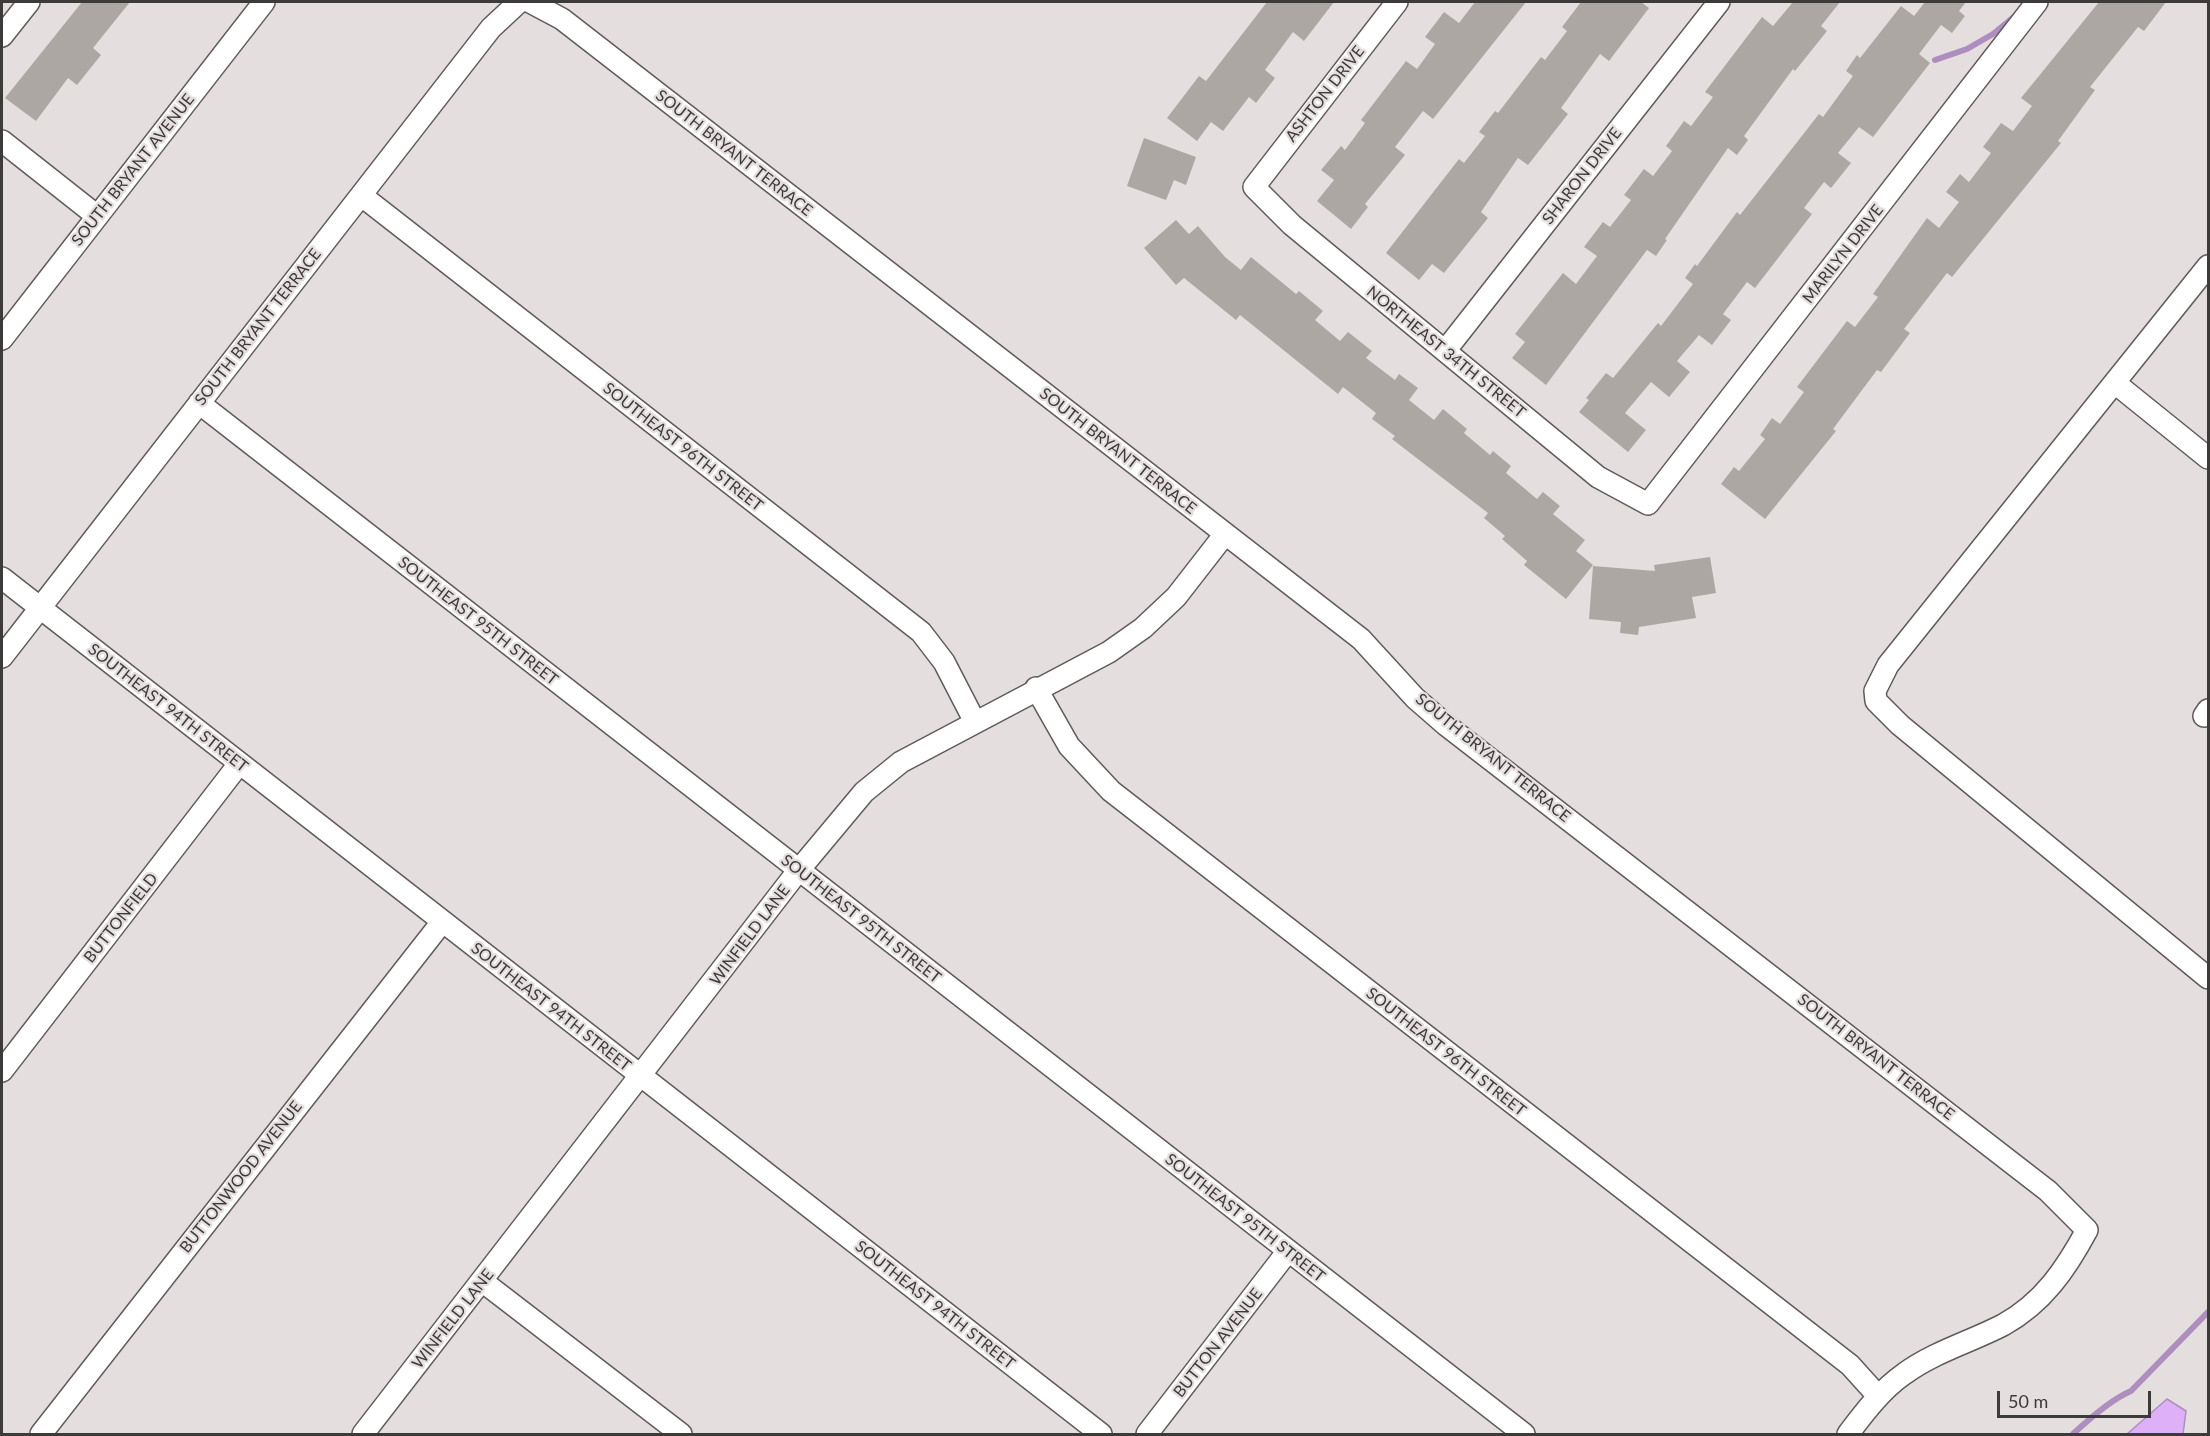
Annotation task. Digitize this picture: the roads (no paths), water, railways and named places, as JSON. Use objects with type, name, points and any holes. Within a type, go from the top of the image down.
[{"type":"street","points":[[2,36],[29,2]]},
{"type":"street","name":"SOUTH BRYANT AVENUE","points":[[2,339],[264,2]]},
{"type":"street","name":"SOUTH BRYANT TERRACE","points":[[2,657],[491,28],[519,2]]},
{"type":"street","name":"SOUTH BRYANT TERRACE","points":[[530,2],[562,19],[1361,639],[1415,698],[1446,725],[2048,1191],[2087,1230],[2067,1267],[2045,1293],[2004,1324],[1920,1363],[1878,1396],[1848,1434]]},
{"type":"street","name":"ASHTON DRIVE","points":[[1254,187],[1397,2]]},
{"type":"street","name":"SHARON DRIVE","points":[[1445,351],[1719,2]]},
{"type":"street","name":"MARILYN DRIVE","points":[[1648,504],[2037,2]]},
{"type":"street","points":[[2,141],[97,216]]},
{"type":"street","name":"NORTHEAST 34TH STREET","points":[[1254,187],[1292,225],[1598,477],[1648,504]]},
{"type":"street","name":"SOUTHEAST 96TH STREET","points":[[362,196],[921,632],[944,662],[975,722]]},
{"type":"street","points":[[2208,266],[1888,665],[1875,691],[1875,702],[1899,725],[2208,978]]},
{"type":"street","points":[[2115,383],[2208,458]]},
{"type":"street","name":"SOUTHEAST 95TH STREET","points":[[199,403],[1524,1434]]},
{"type":"street","name":"WINFIELD LANE","points":[[363,1434],[844,813],[871,785],[901,762],[1109,651],[1143,628],[1176,597],[1225,534]]},
{"type":"street","name":"SOUTHEAST 94TH STREET","points":[[2,578],[1101,1434]]},
{"type":"street","name":"SOUTHEAST 96TH STREET","points":[[1036,688],[1069,746],[1111,791],[1840,1358],[1878,1396]]},
{"type":"street","name":"BUTTONFIELD","points":[[2,1071],[239,764]]},
{"type":"street","name":"BUTTONWOOD AVENUE","points":[[41,1434],[442,921]]},
{"type":"street","name":"BUTTON AVENUE","points":[[1147,1434],[1288,1251]]},
{"type":"street","points":[[482,1281],[681,1434]]},
{"type":"waterway","points":[[1935,60],[1967,49],[1993,34],[2015,16]]},
{"type":"waterway","points":[[2073,1434],[2108,1404],[2131,1391],[2208,1312]]}]
